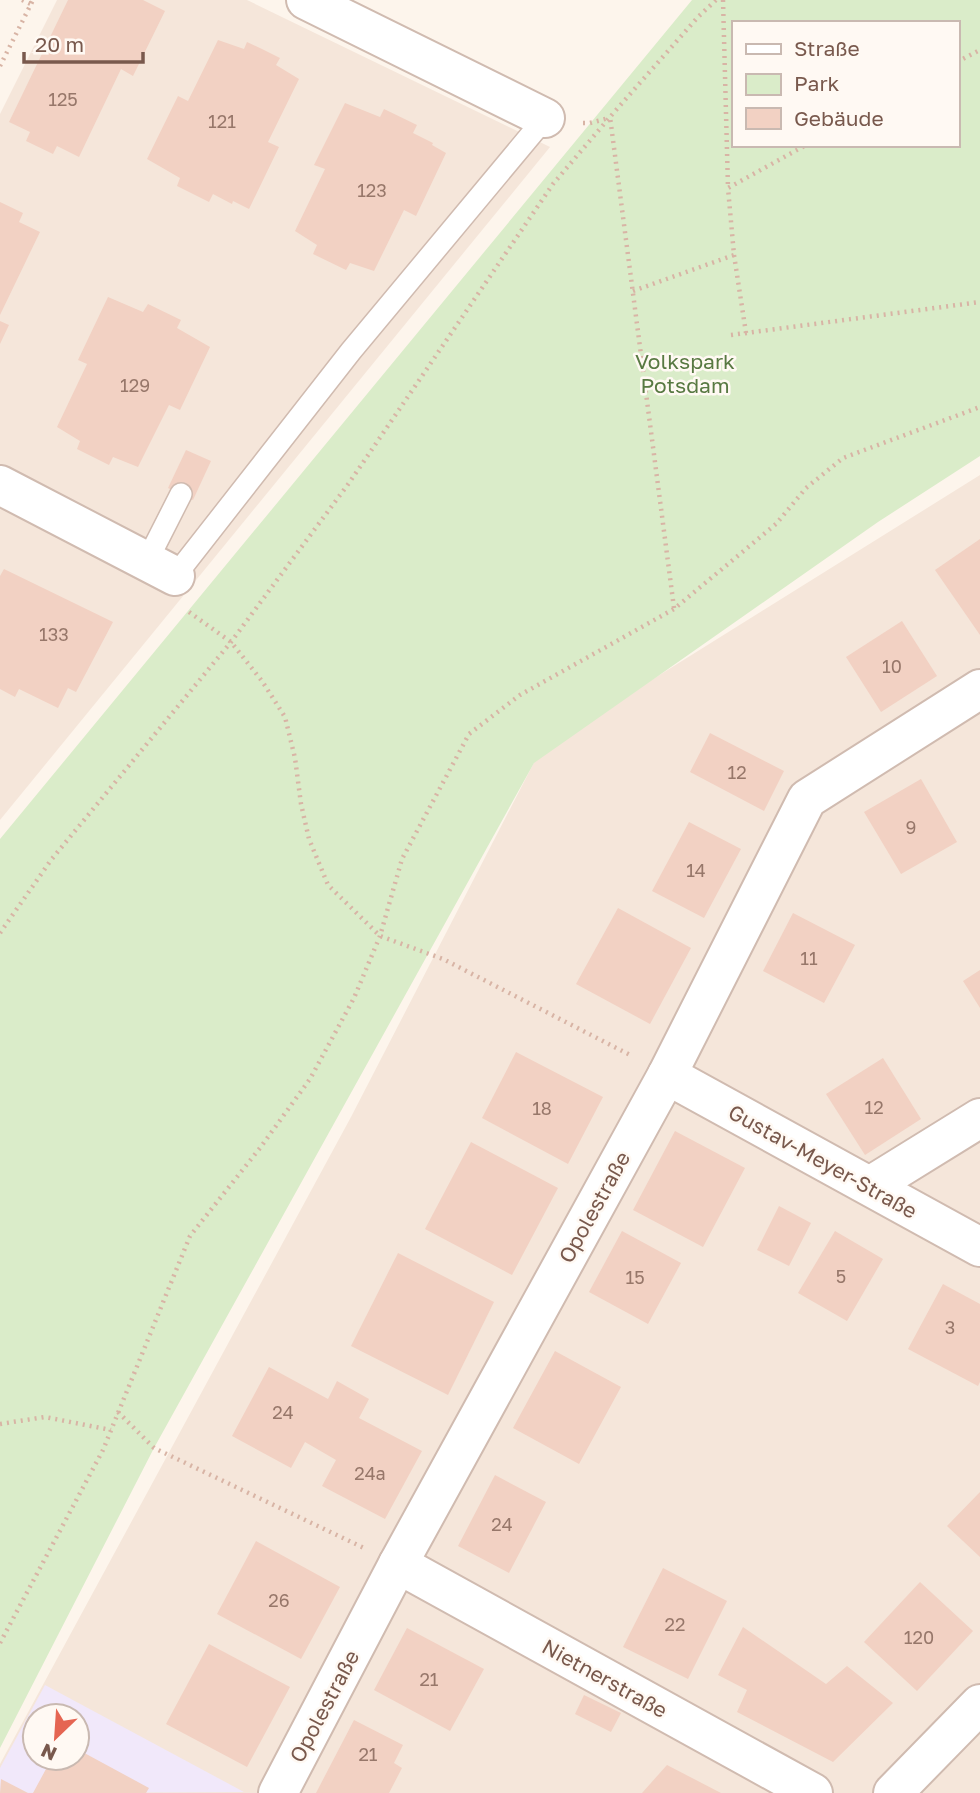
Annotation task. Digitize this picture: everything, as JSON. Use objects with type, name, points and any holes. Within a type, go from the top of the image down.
[{"type":"street","points":[[306,0],[545,118]]},
{"type":"street","points":[[0,485],[161,568]]},
{"type":"street","name":"Opolestraße","points":[[278,1793],[398,1564],[667,1074],[807,799],[980,689]]},
{"type":"street","name":"Gustav-Meyer-Straße","points":[[667,1074],[980,1247]]},
{"type":"street","points":[[870,1186],[980,1118]]},
{"type":"street","name":"Nietnerstraße","points":[[398,1564],[813,1793]]},
{"type":"street","points":[[893,1793],[980,1704]]},
{"type":"lane","points":[[161,568],[351,351],[545,118]]},
{"type":"lane","points":[[161,568],[181,494]]},
{"type":"path","points":[[0,66],[32,2],[22,0]]},
{"type":"path","points":[[0,933],[51,860],[231,642],[349,483],[554,184],[698,17],[716,0]]},
{"type":"path","points":[[723,0],[728,188],[734,255],[746,333]]},
{"type":"path","points":[[959,61],[980,50]]},
{"type":"path","points":[[610,117],[674,608]]},
{"type":"path","points":[[728,188],[802,147]]},
{"type":"path","points":[[633,290],[734,255]]},
{"type":"path","points":[[731,335],[980,302]]},
{"type":"path","points":[[0,1643],[3,1631],[103,1450],[190,1236],[310,1079],[354,998],[380,936],[402,859],[469,734],[520,695],[674,608],[776,524],[806,488],[843,457],[980,407]]},
{"type":"path","points":[[161,568],[188,611],[231,642],[262,681],[285,717],[309,839],[328,885],[380,936],[443,959],[667,1074]]},
{"type":"path","points":[[118,1412],[154,1448],[398,1564]]},
{"type":"path","points":[[0,1424],[45,1417],[111,1430]]},
{"type":"shaded area","points":[[57,0],[247,0],[550,147],[0,820],[0,114]]},
{"type":"shaded area","points":[[980,475],[980,1793],[0,1793],[0,1764],[21,1725],[21,1772],[91,1772],[91,1702],[34,1702],[351,1117],[541,749]]},
{"type":"shaded area","points":[[45,1685],[77,1702],[36,1702]]},
{"type":"shaded area","points":[[91,1710],[244,1792],[0,1793],[0,1768],[21,1729],[21,1772],[91,1772]]},
{"type":"green space","name":"Volkspark Potsdam","points":[[692,0],[980,0],[980,456],[878,522],[534,763],[154,1448],[24,1702],[21,1702],[21,1707],[0,1748],[0,839]]},
{"type":"building","points":[[68,0],[143,0],[165,11],[133,76],[121,69],[79,157],[57,146],[53,154],[26,141],[30,132],[9,122]]},
{"type":"building","points":[[218,40],[244,49],[247,42],[262,49],[280,58],[276,65],[299,79],[268,142],[279,147],[249,209],[213,194],[209,202],[177,186],[180,178],[147,159],[178,96],[188,101]]},
{"type":"building","points":[[345,103],[380,117],[384,109],[417,125],[413,133],[446,153],[416,216],[404,210],[374,271],[350,263],[346,270],[313,254],[317,245],[295,231],[325,169],[314,165]]},
{"type":"building","points":[[0,202],[23,213],[19,222],[40,232],[0,315]]},
{"type":"building","points":[[108,297],[143,312],[148,304],[181,320],[177,328],[210,347],[180,410],[169,405],[138,467],[113,457],[109,465],[77,449],[80,441],[57,427],[87,364],[78,360]]},
{"type":"building","points":[[0,321],[9,325],[0,344]]},
{"type":"building","points":[[186,450],[211,461],[193,500],[168,488]]},
{"type":"building","points":[[980,539],[980,635],[935,570]]},
{"type":"building","points":[[4,569],[113,622],[76,692],[68,688],[58,708],[19,689],[15,697],[0,689],[0,576]]},
{"type":"building","points":[[902,621],[937,676],[881,712],[846,657]]},
{"type":"building","points":[[710,733],[784,771],[764,811],[690,772]]},
{"type":"building","points":[[921,779],[957,842],[901,874],[864,812]]},
{"type":"building","points":[[689,822],[741,849],[704,918],[652,891]]},
{"type":"building","points":[[618,908],[691,948],[650,1024],[576,984]]},
{"type":"building","points":[[793,913],[855,945],[824,1003],[763,971]]},
{"type":"building","points":[[980,970],[980,1008],[963,981]]},
{"type":"building","points":[[516,1052],[603,1097],[568,1164],[482,1118]]},
{"type":"building","points":[[883,1058],[921,1119],[865,1155],[826,1094]]},
{"type":"building","points":[[675,1131],[745,1168],[703,1247],[633,1210]]},
{"type":"building","points":[[471,1142],[558,1188],[512,1275],[425,1229]]},
{"type":"building","points":[[779,1206],[811,1223],[789,1266],[757,1250]]},
{"type":"building","points":[[622,1231],[681,1263],[648,1324],[589,1292]]},
{"type":"building","points":[[835,1231],[883,1259],[847,1321],[798,1293]]},
{"type":"building","points":[[398,1253],[494,1302],[448,1395],[351,1346]]},
{"type":"building","points":[[943,1284],[980,1304],[978,1386],[908,1349]]},
{"type":"building","points":[[555,1351],[621,1387],[579,1464],[513,1428]]},
{"type":"building","points":[[269,1367],[328,1399],[337,1381],[369,1399],[359,1418],[422,1451],[385,1519],[322,1486],[336,1460],[305,1442],[291,1468],[232,1436]]},
{"type":"building","points":[[495,1475],[546,1502],[509,1573],[458,1546]]},
{"type":"building","points":[[980,1492],[980,1557],[947,1526]]},
{"type":"building","points":[[256,1541],[340,1587],[301,1659],[217,1614]]},
{"type":"building","points":[[663,1568],[727,1601],[688,1679],[623,1647]]},
{"type":"building","points":[[920,1582],[973,1631],[917,1691],[864,1642]]},
{"type":"building","points":[[743,1627],[826,1684],[847,1666],[893,1703],[833,1762],[737,1712],[747,1690],[718,1675]]},
{"type":"building","points":[[407,1628],[484,1669],[450,1731],[374,1690]]},
{"type":"building","points":[[209,1644],[290,1687],[247,1767],[166,1724]]},
{"type":"building","points":[[584,1695],[621,1713],[611,1732],[575,1714]]},
{"type":"building","points":[[354,1720],[403,1745],[394,1763],[402,1768],[389,1793],[316,1793]]},
{"type":"building","points":[[91,1757],[149,1788],[146,1793],[33,1793],[44,1772],[91,1772]]},
{"type":"building","points":[[667,1765],[721,1793],[642,1793]]},
{"type":"building","points":[[1,1779],[28,1793],[0,1793]]}]
